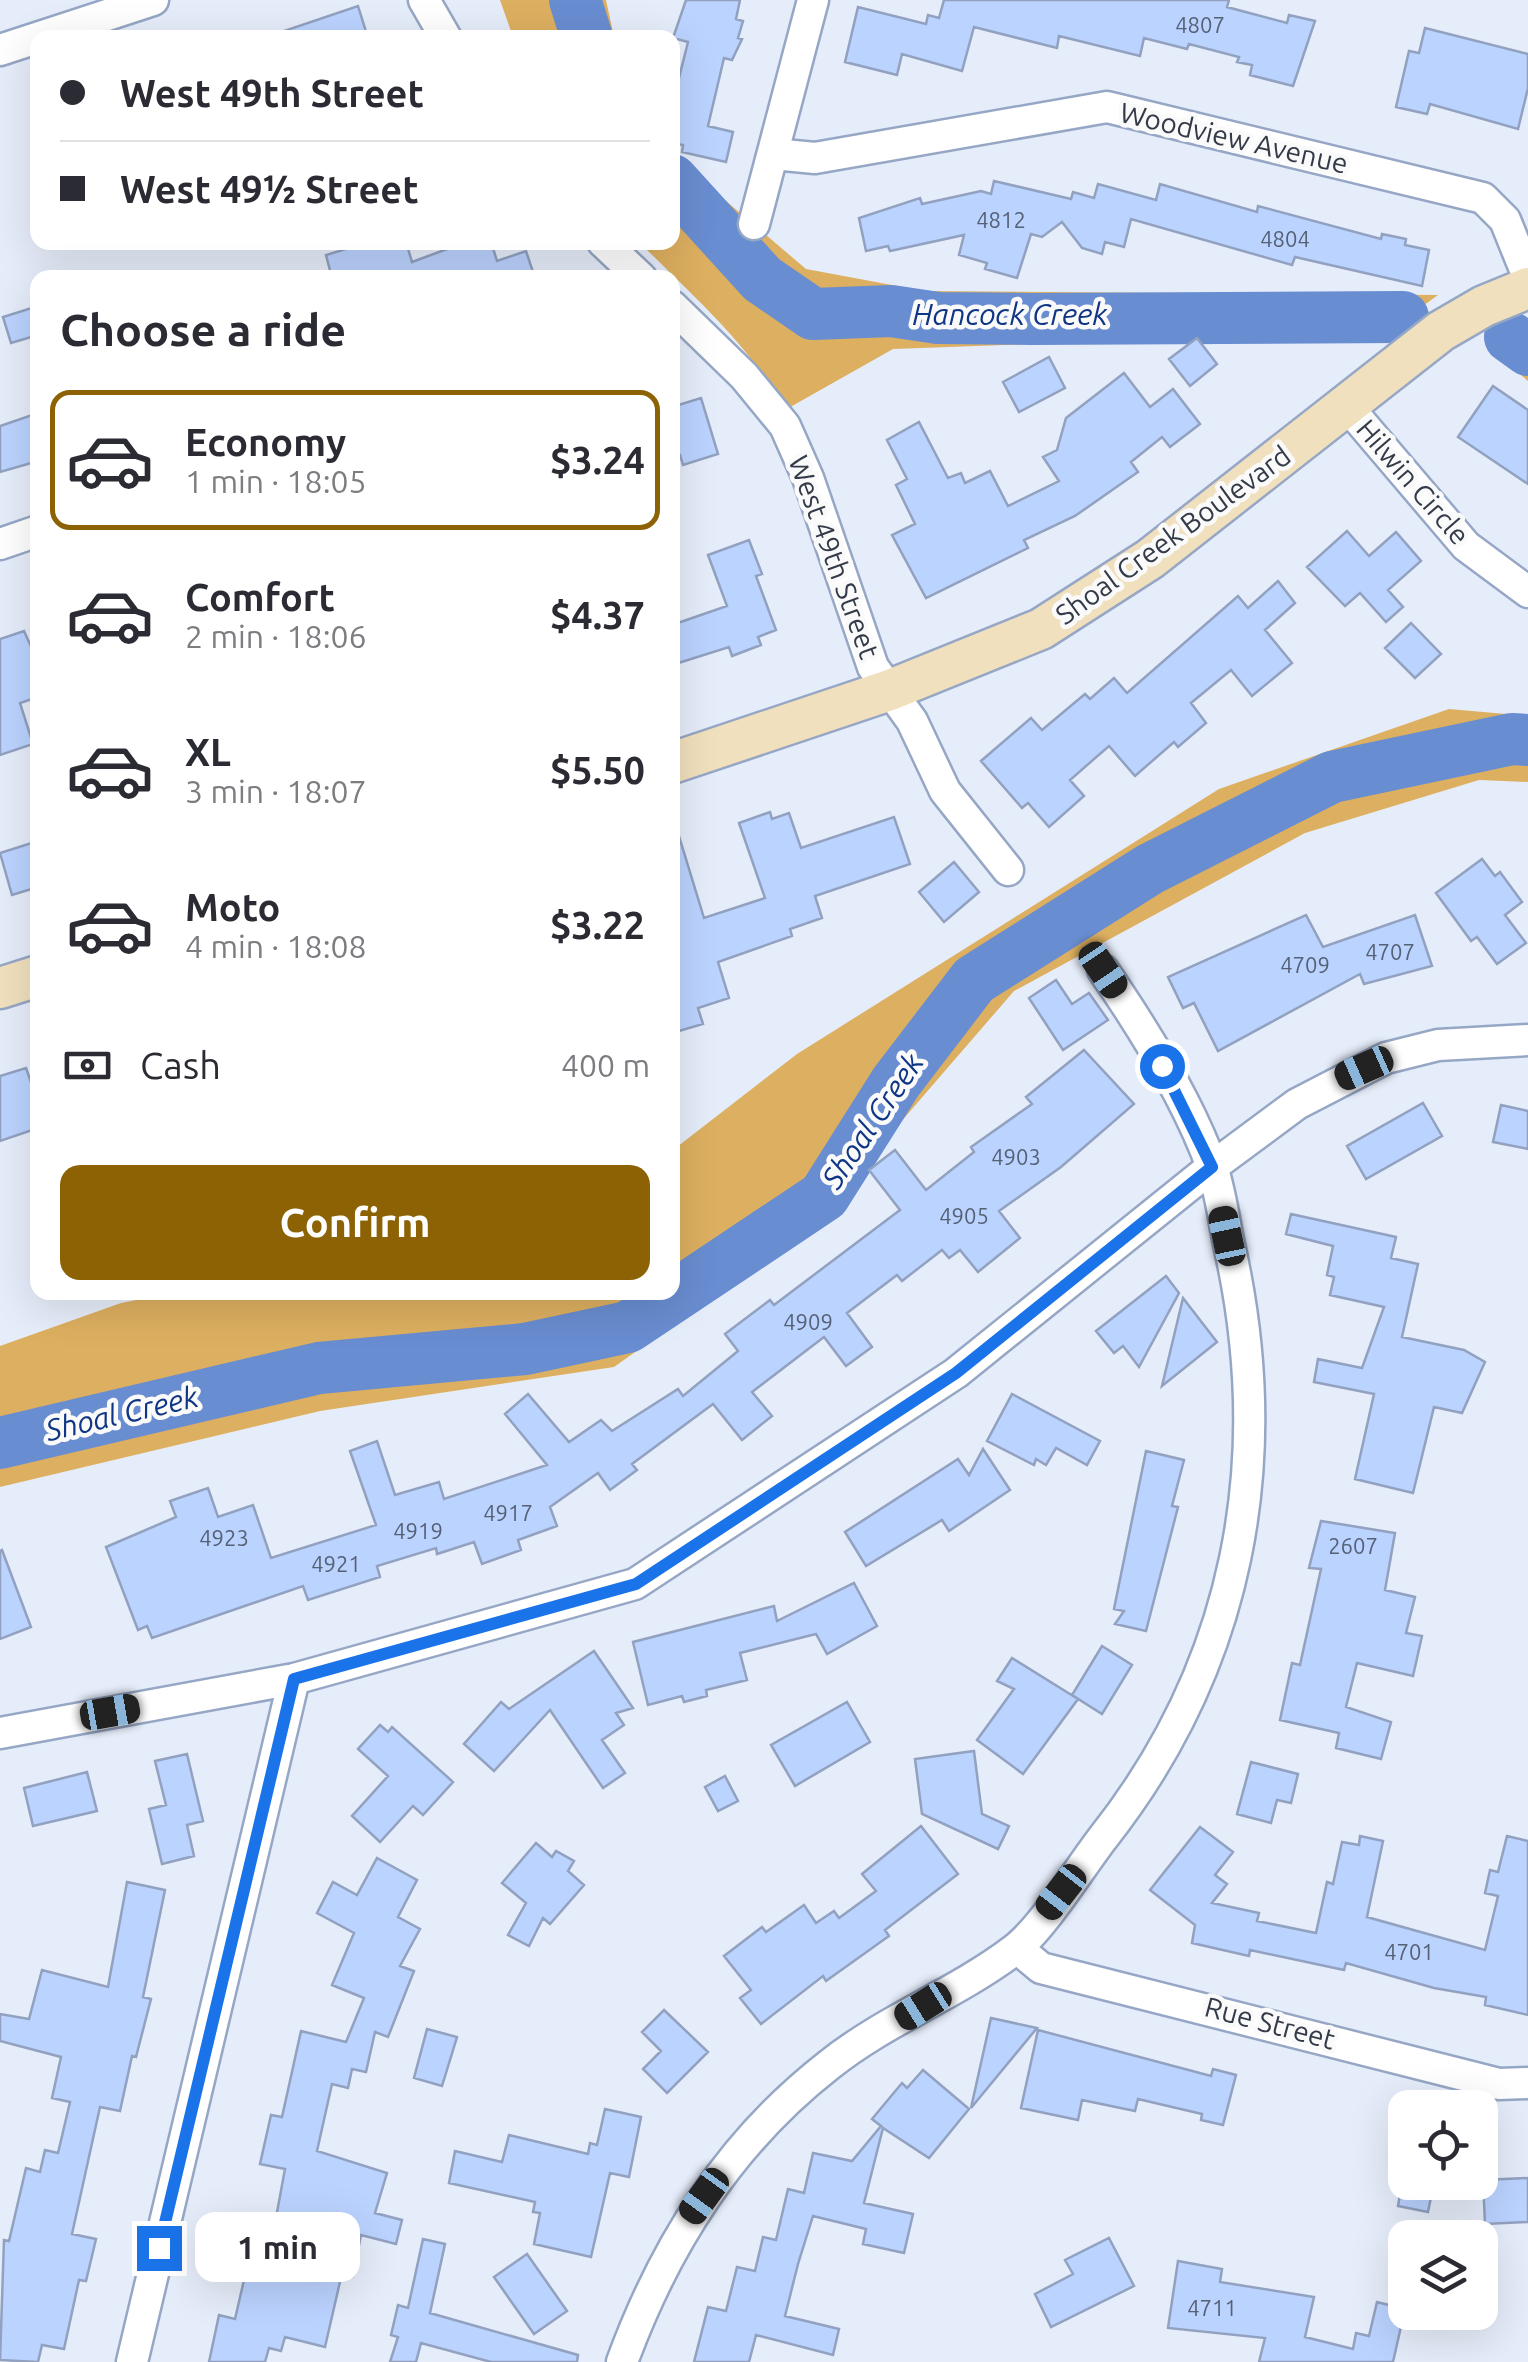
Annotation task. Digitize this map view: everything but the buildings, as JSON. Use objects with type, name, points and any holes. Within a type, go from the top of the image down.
[{"type":"street","points":[[61,30],[153,0]]},
{"type":"street","points":[[424,0],[441,30]]},
{"type":"street","points":[[754,224],[813,0]]},
{"type":"street","points":[[0,50],[30,40]]},
{"type":"street","name":"Woodview Avenue","points":[[773,154],[816,158],[1107,108],[1483,198],[1506,220],[1528,277]]},
{"type":"street","points":[[611,250],[632,270]]},
{"type":"street","name":"Shoal Creek Boulevard","points":[[680,760],[988,654],[1084,604],[1150,559],[1441,331],[1484,306],[1528,288]]},
{"type":"street","name":"West 49th Street","points":[[680,315],[744,376],[785,426],[808,478],[873,667],[912,721],[945,791],[1008,870]]},
{"type":"street","name":"Hilwin Circle","points":[[1347,406],[1466,546],[1528,592]]},
{"type":"street","points":[[0,544],[30,534]]},
{"type":"street","points":[[622,2362],[648,2290],[687,2220],[739,2149],[830,2064],[1016,1948],[1128,1807],[1181,1717],[1239,1556],[1250,1476],[1252,1407],[1242,1305],[1212,1167],[1145,1032],[1103,970]]},
{"type":"street","points":[[0,988],[30,979]]},
{"type":"street","points":[[0,1732],[294,1679],[636,1584],[956,1373],[1212,1167],[1297,1104],[1386,1058],[1438,1045],[1528,1040]]},
{"type":"street","points":[[132,2362],[294,1679]]},
{"type":"street","name":"Rue Street","points":[[1016,1948],[1041,1968],[1229,2012],[1499,2084],[1528,2083]]},
{"type":"shaded area","points":[[500,0],[606,0],[612,30],[511,30]]},
{"type":"shaded area","points":[[680,162],[806,269],[924,291],[1438,295],[1375,341],[1311,334],[893,349],[785,410],[738,343],[680,282],[680,270],[667,270],[647,250],[680,250]]},
{"type":"shaded area","points":[[1528,325],[1528,381],[1494,353]]},
{"type":"shaded area","points":[[1449,709],[1528,716],[1528,782],[1479,780],[1305,833],[1014,991],[861,1168],[828,1216],[614,1367],[320,1411],[0,1487],[0,1346],[121,1303],[680,1300],[680,1145],[797,1054],[1219,789]]},
{"type":"waterway","name":"Hancock Creek","points":[[575,0],[584,30]]},
{"type":"waterway","name":"Hancock Creek","points":[[680,189],[762,279],[813,314],[891,311],[938,318],[1032,319],[1403,317]]},
{"type":"waterway","name":"Hancock Creek","points":[[1510,337],[1528,350]]},
{"type":"waterway","name":"Shoal Creek","points":[[680,1292],[824,1196],[896,1082],[974,980],[1150,869],[1332,777],[1512,739],[1528,740]]},
{"type":"waterway","name":"Shoal Creek","points":[[0,1443],[319,1368],[525,1349],[628,1327],[668,1300]]},
{"type":"route","points":[[159,2248],[294,1679],[636,1584],[956,1373],[1212,1167],[1162,1066]]}]
